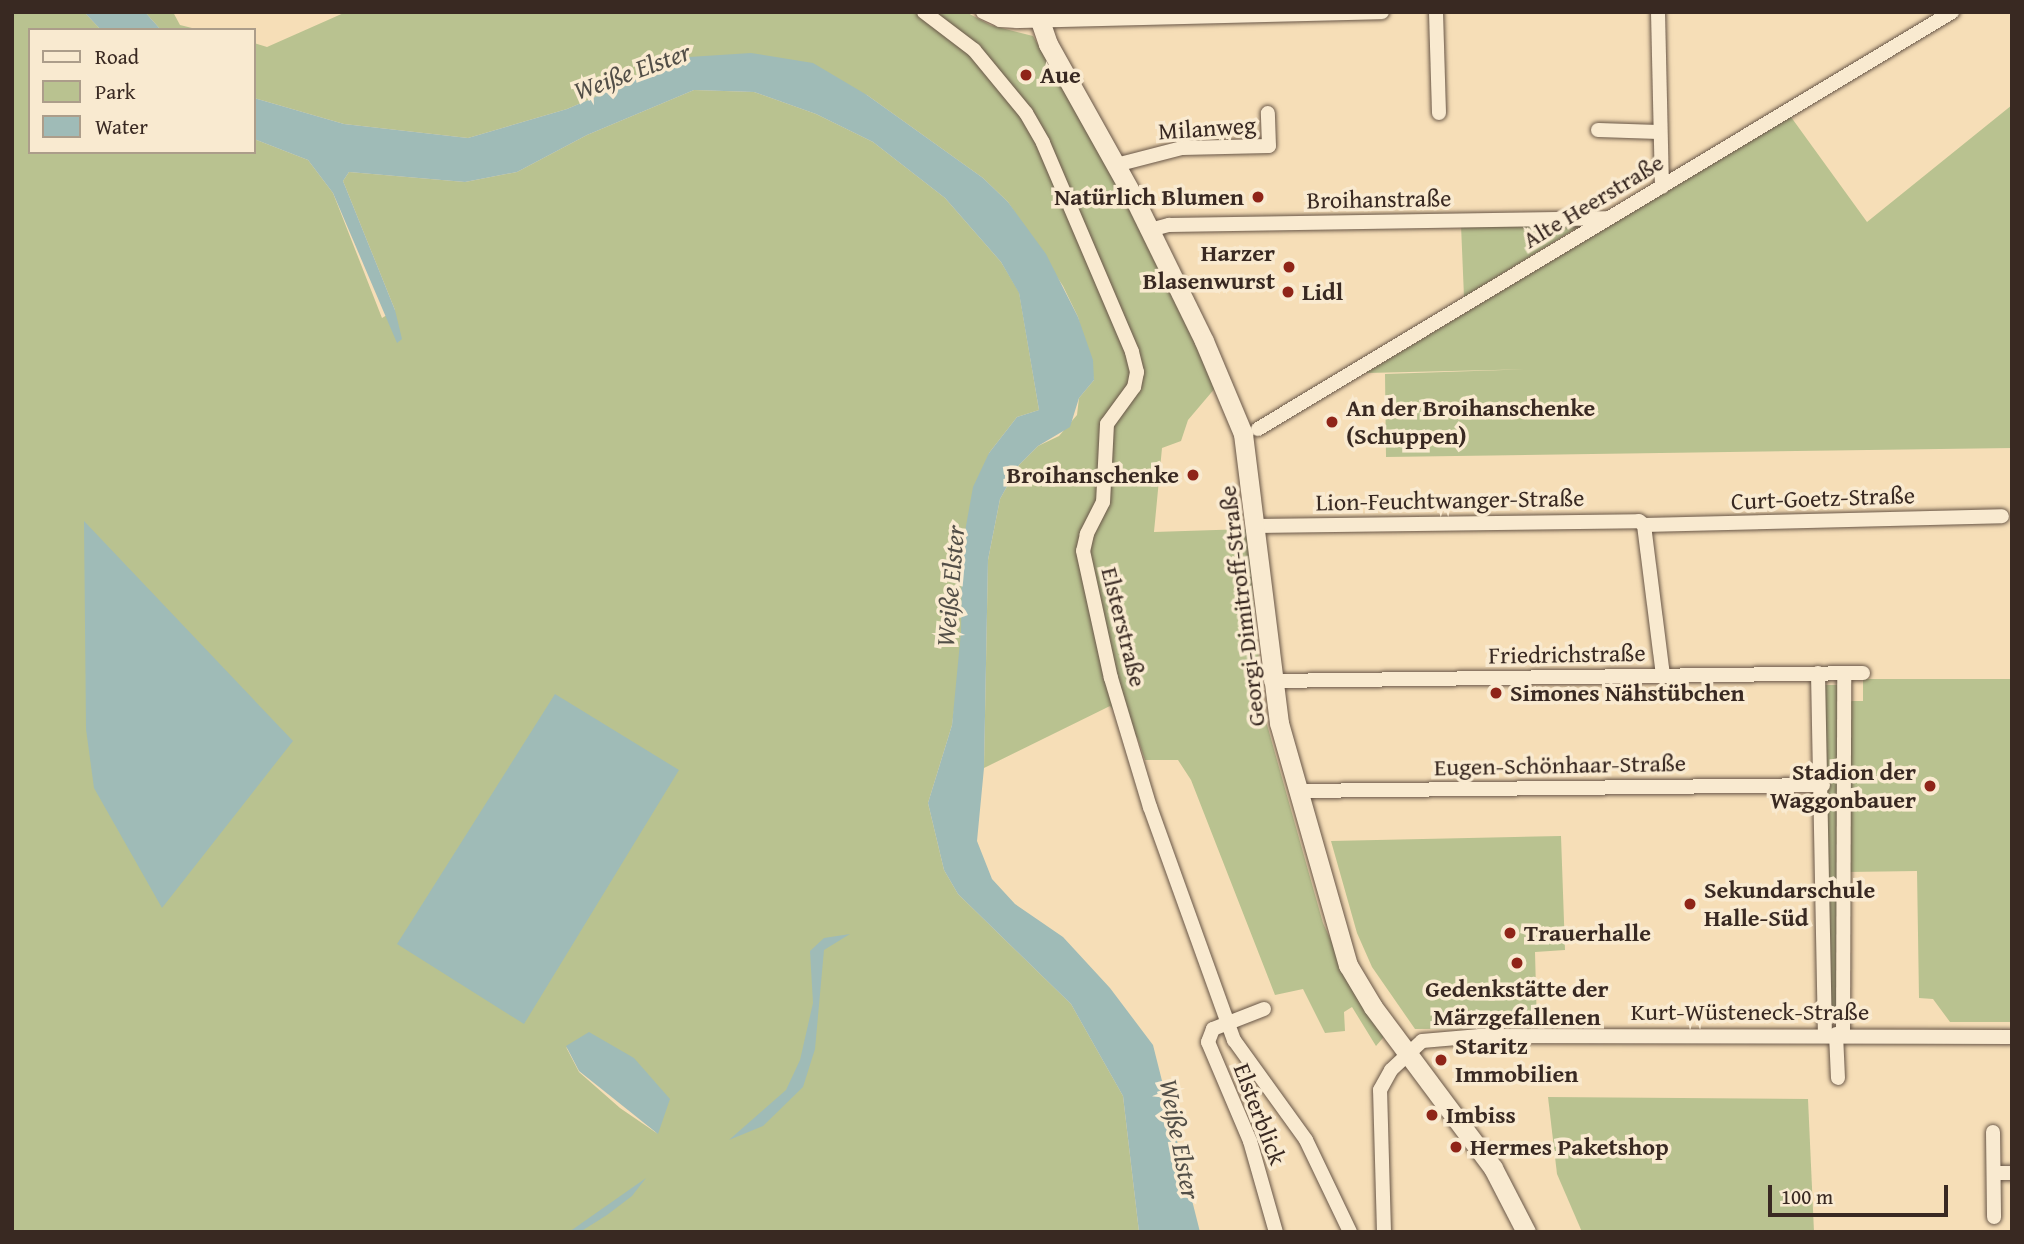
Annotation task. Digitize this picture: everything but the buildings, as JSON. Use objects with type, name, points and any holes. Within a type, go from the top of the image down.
[{"type":"street","name":"Elsterstraße","points":[[924,12],[974,50],[1026,113],[1043,143],[1132,352],[1137,372],[1134,387],[1107,424],[1103,502],[1087,534],[1085,569],[1150,807],[1234,1040],[1323,1169],[1350,1232]]},
{"type":"street","points":[[983,12],[1000,20],[1038,15],[1382,12]]},
{"type":"street","points":[[1436,12],[1439,114]]},
{"type":"street","points":[[1658,12],[1662,187]]},
{"type":"street","name":"Alte Heerstraße","points":[[1258,429],[1952,12]]},
{"type":"street","name":"Georgi-Dimitroff-Straße","points":[[1038,15],[1063,73],[1150,230],[1233,403],[1248,454],[1271,681],[1297,791],[1348,965],[1360,987],[1493,1168],[1526,1232]]},
{"type":"street","name":"Milanweg","points":[[1116,165],[1182,148],[1269,146],[1268,113]]},
{"type":"street","points":[[1598,130],[1659,132]]},
{"type":"street","name":"Broihanstraße","points":[[1150,230],[1169,225],[1610,218]]},
{"type":"street","name":"Curt-Goetz-Straße","points":[[1644,525],[2003,516]]},
{"type":"street","name":"Lion-Feuchtwanger-Straße","points":[[1255,526],[1639,520],[1644,525]]},
{"type":"street","points":[[1644,525],[1663,675]]},
{"type":"street","points":[[1818,673],[1838,1078]]},
{"type":"street","points":[[1835,1034],[1844,673]]},
{"type":"street","name":"Friedrichstraße","points":[[1271,681],[1863,673]]},
{"type":"street","name":"Eugen-Schönhaar-Straße","points":[[1297,791],[1823,785]]},
{"type":"street","points":[[1228,1023],[1264,1009]]},
{"type":"street","name":"Elsterblick","points":[[1228,1023],[1213,1029],[1208,1042],[1250,1141],[1276,1232]]},
{"type":"street","name":"Kurt-Wüsteneck-Straße","points":[[1408,1051],[1422,1041],[1480,1036],[1835,1034],[2012,1037]]},
{"type":"street","points":[[1384,1232],[1380,1090],[1408,1051]]},
{"type":"street","points":[[1993,1132],[1994,1217]]},
{"type":"street","points":[[1994,1174],[2012,1174]]},
{"type":"green space","points":[[12,12],[84,12],[99,28],[28,28],[28,154],[256,154],[256,140],[308,160],[333,193],[382,318],[395,310],[343,181],[349,172],[465,182],[517,172],[587,135],[694,90],[754,92],[816,114],[873,142],[945,198],[1001,262],[1019,292],[1039,410],[1017,417],[989,453],[952,725],[928,803],[944,870],[958,894],[1071,1004],[1123,1096],[1139,1232],[12,1232]],"holes":[[[566,1047],[658,1134],[620,1108],[579,1072]]]},
{"type":"green space","points":[[145,12],[173,12],[180,25],[192,28],[159,28]]},
{"type":"green space","points":[[346,12],[966,12],[990,25],[1033,36],[1122,193],[1216,387],[1188,420],[1181,441],[1162,448],[1154,532],[1247,529],[1264,714],[1323,923],[1343,967],[1388,1032],[1376,1046],[1352,1007],[1344,1012],[1345,1031],[1325,1033],[1303,989],[1275,995],[1191,780],[1178,760],[1145,760],[1138,739],[1110,706],[984,768],[988,560],[1000,499],[1019,465],[1038,446],[1059,436],[1077,415],[1079,398],[1094,380],[1078,317],[1063,286],[1008,202],[983,178],[867,95],[689,57],[567,109],[468,138],[344,124],[256,99],[256,44],[267,47]]},
{"type":"green space","points":[[2012,105],[2012,448],[1386,457],[1385,374],[1535,369],[1366,373],[1791,117],[1867,222]]},
{"type":"green space","points":[[1461,225],[1580,226],[1464,297]]},
{"type":"green space","name":"Stadion der Waggonbauer","points":[[1863,679],[2012,679],[2012,1022],[1950,1022],[1933,999],[1919,998],[1917,871],[1847,872],[1850,701],[1863,701]]},
{"type":"green space","points":[[1821,685],[1843,685],[1840,1008],[1827,1008]]},
{"type":"green space","points":[[1561,836],[1565,950],[1535,952],[1537,1028],[1415,1029],[1372,967],[1357,933],[1331,841]]},
{"type":"green space","points":[[1548,1097],[1808,1099],[1814,1232],[1582,1232],[1557,1174]]},
{"type":"water","points":[[84,12],[145,12],[159,28],[99,28]]},
{"type":"water","points":[[751,53],[813,63],[867,95],[983,178],[1008,202],[1046,254],[1078,317],[1093,360],[1094,380],[1079,398],[1070,427],[1038,446],[1019,465],[1000,499],[988,560],[984,768],[977,841],[992,879],[1015,904],[1063,937],[1110,988],[1153,1045],[1200,1232],[1139,1232],[1123,1096],[1071,1004],[958,894],[944,870],[928,803],[952,725],[961,632],[962,548],[973,487],[989,453],[1017,417],[1039,410],[1019,293],[1001,262],[945,198],[873,142],[816,114],[754,92],[694,90],[587,135],[517,172],[465,182],[349,172],[343,181],[395,310],[402,339],[397,343],[333,193],[308,160],[256,140],[256,99],[344,124],[468,138],[567,109],[689,57]]},
{"type":"water","points":[[84,521],[293,741],[162,908],[94,788],[86,729]]},
{"type":"water","points":[[555,694],[679,770],[524,1024],[397,944]]},
{"type":"water","points":[[850,934],[824,950],[815,1049],[803,1087],[763,1126],[729,1140],[786,1090],[800,1060],[813,1003],[810,951],[824,938]]},
{"type":"water","points":[[589,1032],[634,1058],[670,1099],[658,1134],[579,1071],[566,1046]]},
{"type":"water","points":[[646,1178],[632,1196],[607,1215],[580,1232],[569,1232]]},
{"type":"place","name":"Aue","points":[[1026,75]]},
{"type":"place","name":"Natürlich Blumen","points":[[1258,197]]},
{"type":"place","name":"Harzer Blasenwurst","points":[[1289,267]]},
{"type":"place","name":"Lidl","points":[[1288,292]]},
{"type":"place","name":"An der Broihanschenke (Schuppen)","points":[[1332,422]]},
{"type":"place","name":"Broihanschenke","points":[[1193,475]]},
{"type":"place","name":"Simones Nähstübchen","points":[[1496,693]]},
{"type":"place","name":"Stadion der Waggonbauer","points":[[1930,786]]},
{"type":"place","name":"Sekundarschule Halle-Süd","points":[[1690,904]]},
{"type":"place","name":"Trauerhalle","points":[[1510,933]]},
{"type":"place","name":"Gedenkstätte der Märzgefallenen","points":[[1517,963]]},
{"type":"place","name":"Staritz Immobilien","points":[[1441,1060]]},
{"type":"place","name":"Imbiss","points":[[1432,1115]]},
{"type":"place","name":"Hermes Paketshop","points":[[1456,1147]]},
{"type":"water label","name":"Weiße Elster","points":[[632,71]]},
{"type":"water label","name":"Weiße Elster","points":[[950,586]]},
{"type":"water label","name":"Weiße Elster","points":[[1180,1139]]}]
